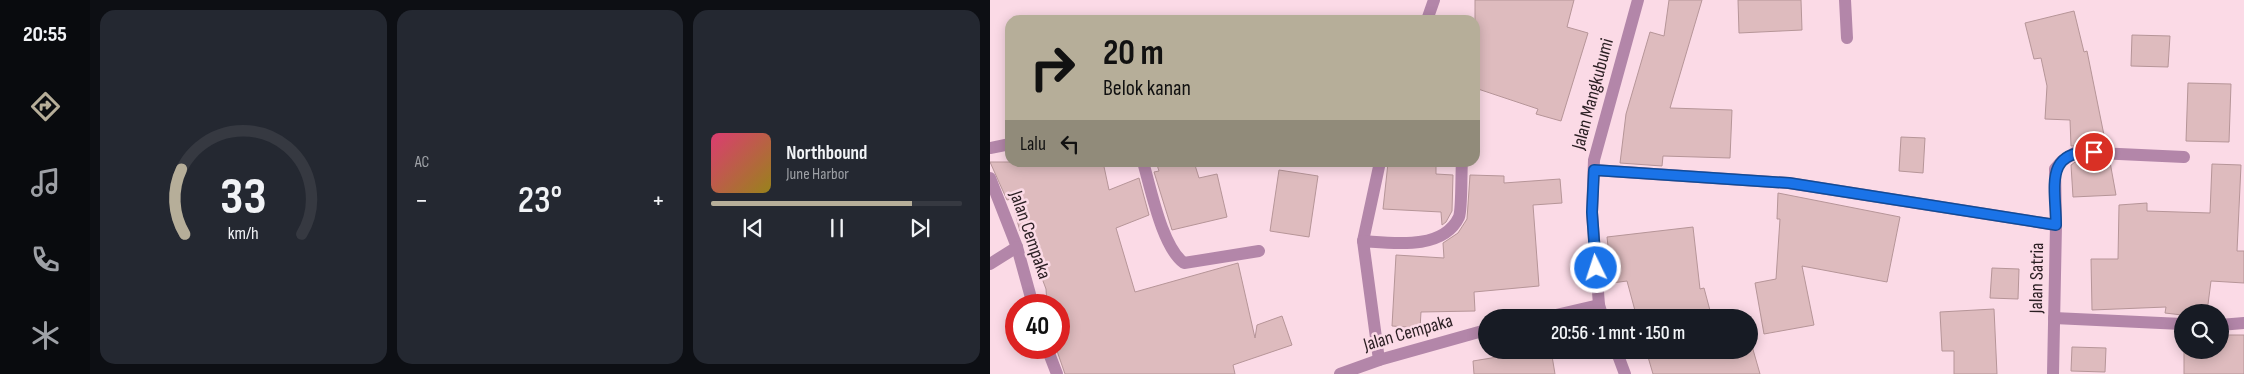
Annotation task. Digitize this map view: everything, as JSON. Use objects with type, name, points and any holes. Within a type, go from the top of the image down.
[{"type":"street","points":[[1429,15],[1434,0]]},
{"type":"street","name":"Jalan Mangkubumi","points":[[1601,309],[1592,212],[1594,160],[1638,0]]},
{"type":"street","points":[[1845,0],[1847,38]]},
{"type":"street","points":[[990,148],[1005,145]]},
{"type":"street","name":"Jalan Satria","points":[[2053,374],[2056,225],[2055,169],[2069,155],[2076,152],[2184,157]]},
{"type":"street","points":[[1145,167],[1168,241],[1184,263],[1258,250]]},
{"type":"street","points":[[1379,167],[1362,241],[1379,360]]},
{"type":"street","points":[[1362,241],[1413,243],[1434,239],[1447,231],[1459,216],[1462,167]]},
{"type":"street","points":[[1594,170],[1789,183],[2056,225]]},
{"type":"street","name":"Jalan Cempaka","points":[[990,178],[1018,247],[1030,294]]},
{"type":"street","points":[[990,264],[1018,247]]},
{"type":"street","points":[[2054,318],[2174,324]]},
{"type":"street","points":[[2229,324],[2244,323]]},
{"type":"street","name":"Jalan Cempaka","points":[[1340,374],[1379,360],[1478,332]]},
{"type":"street","points":[[1052,359],[1057,374]]},
{"type":"street","points":[[1619,359],[1625,374]]},
{"type":"building","points":[[1475,0],[1574,0],[1567,27],[1588,33],[1561,121],[1536,114],[1538,109],[1480,90],[1480,15],[1475,15]]},
{"type":"building","points":[[1669,0],[1702,0],[1670,108],[1732,110],[1730,158],[1663,156],[1662,166],[1620,163],[1626,114],[1650,32],[1664,36]]},
{"type":"building","points":[[1738,0],[1801,0],[1802,30],[1739,33]]},
{"type":"building","points":[[2074,11],[2084,52],[2087,51],[2106,145],[2071,146],[2070,120],[2045,119],[2047,86],[2041,58],[2034,59],[2025,23]]},
{"type":"building","points":[[2132,35],[2170,36],[2168,67],[2131,66]]},
{"type":"building","points":[[2188,83],[2231,84],[2229,142],[2186,141]]},
{"type":"building","points":[[1901,137],[1925,138],[1923,173],[1899,171]]},
{"type":"building","points":[[2078,160],[2110,162],[2116,195],[2073,197],[2071,165]]},
{"type":"building","points":[[990,162],[1005,162],[1005,167],[1104,167],[1109,190],[1139,178],[1149,215],[1116,228],[1135,292],[1238,263],[1255,338],[1257,325],[1282,316],[1292,345],[1233,365],[1235,374],[1065,374],[1060,359],[1070,359],[1070,294],[1046,294],[1024,230],[1020,231],[1011,199],[1007,200]]},
{"type":"building","points":[[2212,164],[2241,165],[2237,251],[2244,251],[2244,283],[2211,281],[2208,304],[2174,304],[2174,314],[2165,313],[2166,307],[2092,310],[2091,259],[2118,259],[2119,205],[2147,203],[2147,211],[2210,213]]},
{"type":"building","points":[[1158,167],[1196,167],[1199,178],[1217,174],[1227,217],[1172,230],[1154,172],[1159,171]]},
{"type":"building","points":[[1388,167],[1436,167],[1436,174],[1453,175],[1452,211],[1446,222],[1442,225],[1441,212],[1383,209]]},
{"type":"building","points":[[1279,170],[1318,176],[1309,237],[1270,231]]},
{"type":"building","points":[[1470,175],[1504,176],[1504,183],[1560,179],[1562,203],[1533,205],[1539,286],[1474,292],[1475,311],[1421,312],[1420,328],[1392,326],[1396,255],[1444,258],[1443,243],[1458,233],[1467,219]]},
{"type":"building","points":[[1778,193],[1900,217],[1887,282],[1802,266],[1814,325],[1764,334],[1755,283],[1776,279],[1780,219],[1777,219]]},
{"type":"building","points":[[1693,227],[1700,289],[1704,288],[1710,309],[1635,309],[1627,281],[1612,283],[1607,237]]},
{"type":"building","points":[[1992,268],[2019,269],[2018,299],[1990,298]]},
{"type":"building","points":[[1994,309],[1997,374],[1954,374],[1954,351],[1942,351],[1940,312]]},
{"type":"building","points":[[2229,335],[2244,335],[2244,374],[2184,374],[2184,359],[2229,359]]},
{"type":"building","points":[[2072,347],[2106,348],[2105,372],[2071,371]]},
{"type":"building","points":[[1485,359],[1552,359],[1555,374],[1474,374],[1473,361]]},
{"type":"building","points":[[1649,359],[1756,359],[1760,374],[1653,374]]},
{"type":"route","points":[[1596,268],[1592,212],[1594,170],[1789,183],[2056,225],[2055,169],[2069,155],[2076,152],[2094,152]]}]
